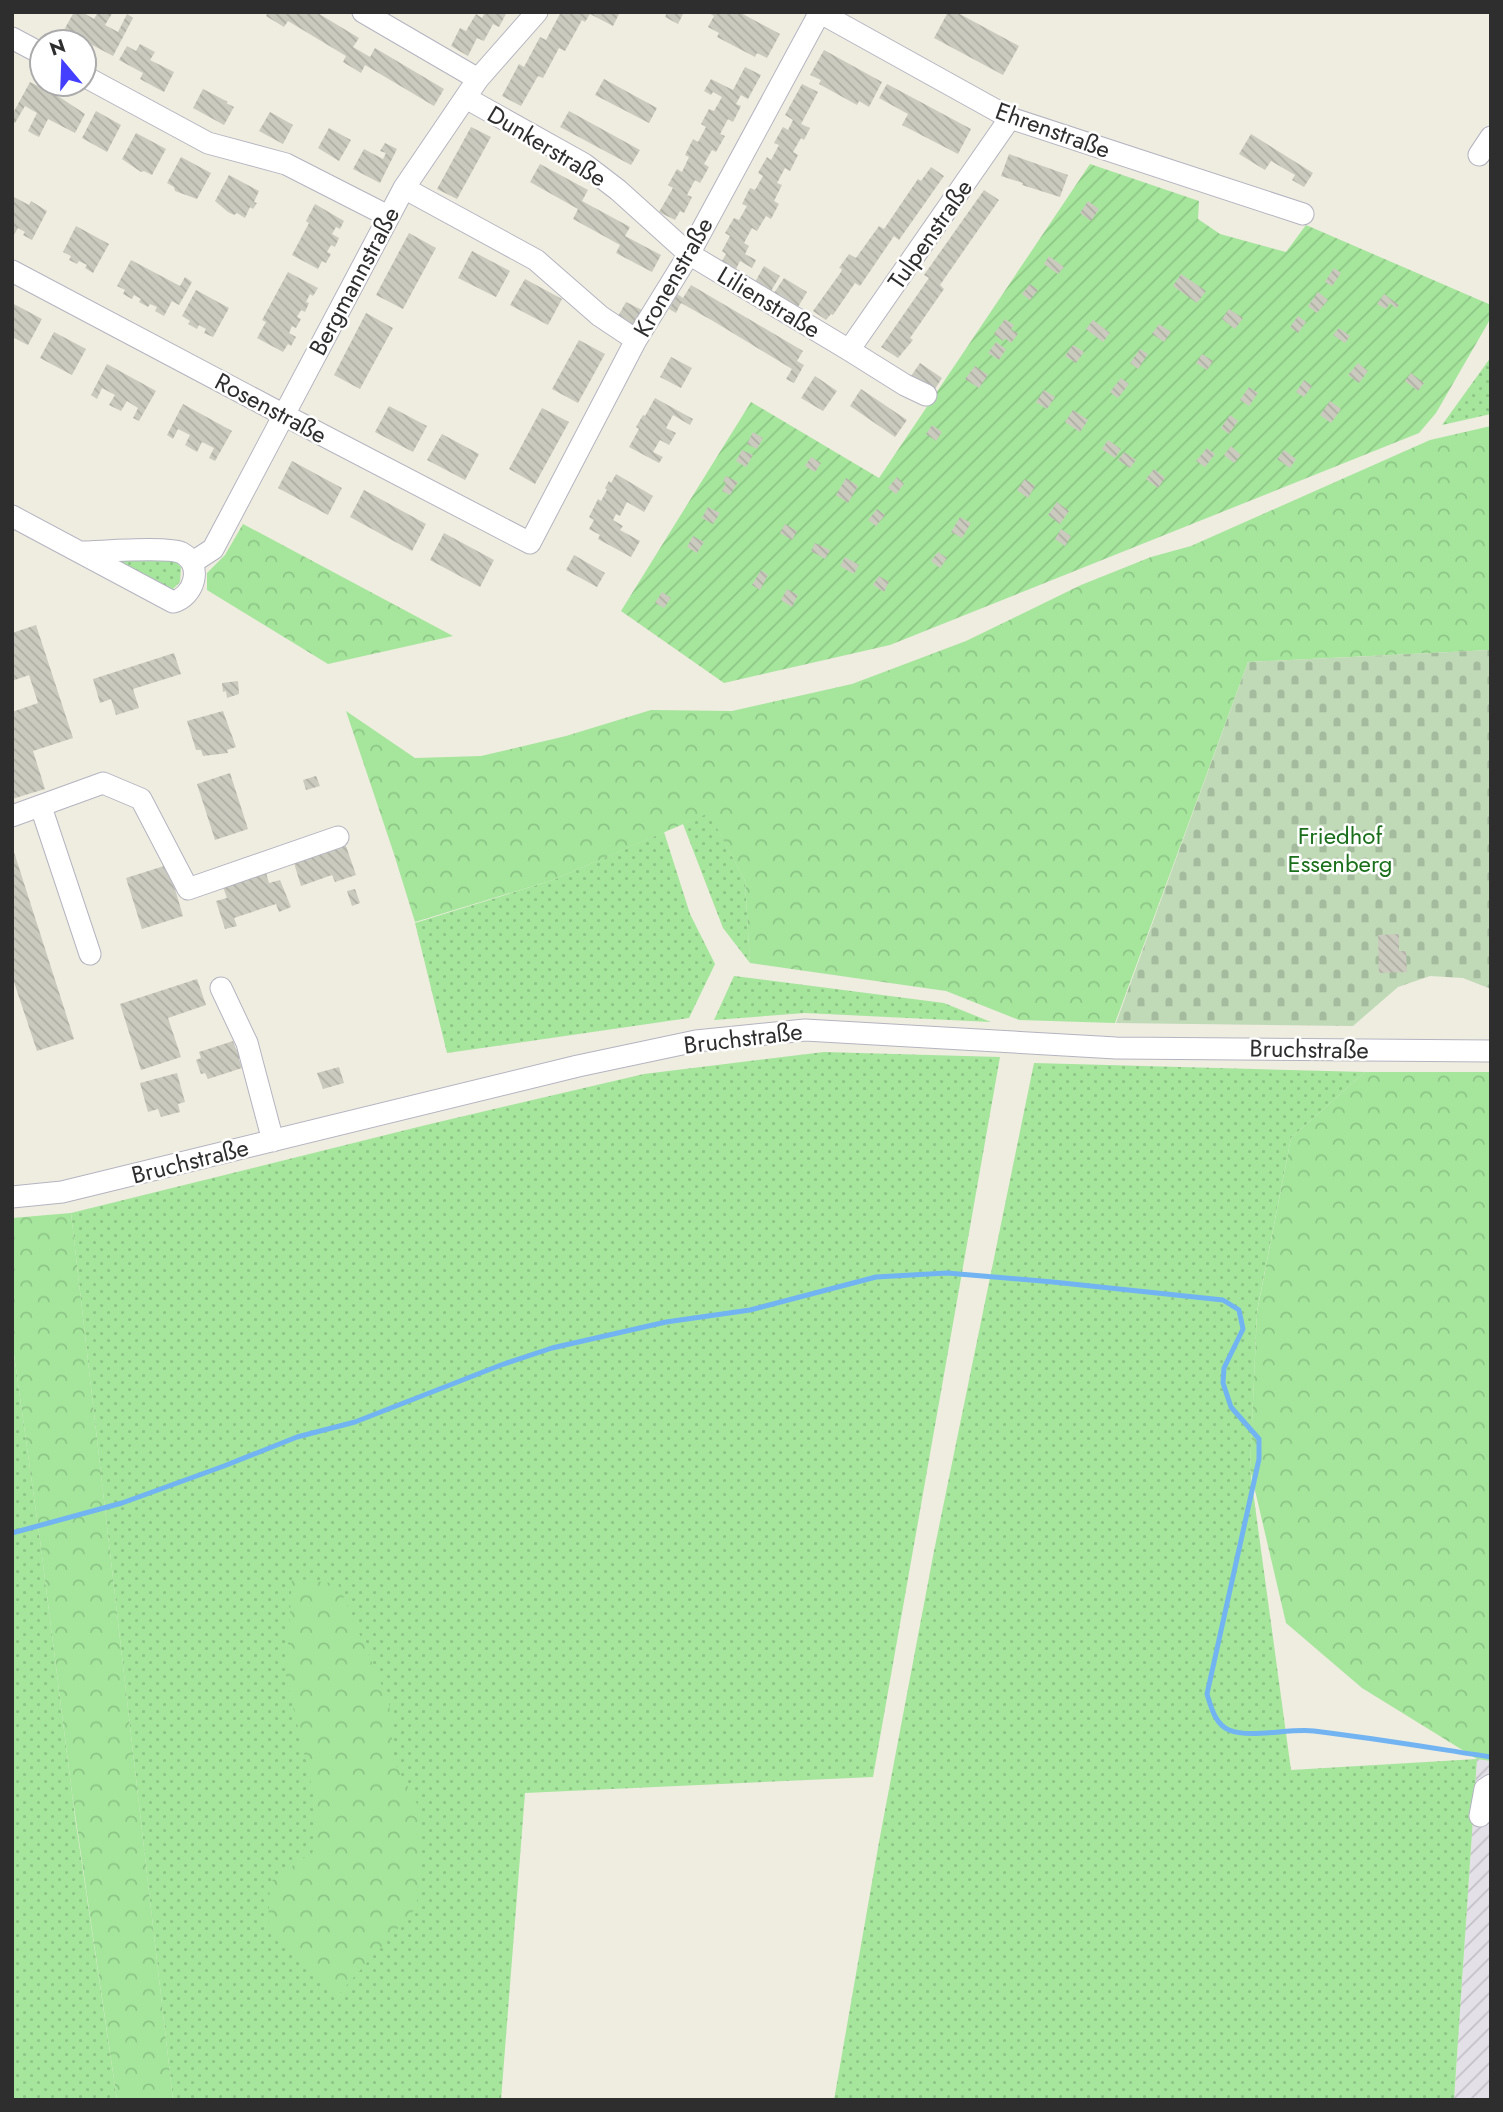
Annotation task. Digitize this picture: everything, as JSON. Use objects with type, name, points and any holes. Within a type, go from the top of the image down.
[{"type":"street","name":"Dunkerstraße","points":[[363,12],[478,79]]},
{"type":"street","name":"Bergmannstraße","points":[[193,562],[214,549],[404,188],[478,79],[537,12]]},
{"type":"street","name":"Ehrenstraße","points":[[819,12],[1010,118],[1303,214]]},
{"type":"street","name":"Kronenstraße","points":[[530,543],[636,340],[689,254],[819,12]]},
{"type":"street","points":[[12,38],[28,47]]},
{"type":"street","points":[[98,84],[208,143],[286,164],[388,216]]},
{"type":"street","name":"Dunkerstraße","points":[[466,98],[584,164],[618,190],[689,254]]},
{"type":"street","name":"Tulpenstraße","points":[[849,350],[1010,118]]},
{"type":"street","points":[[1479,155],[1491,137]]},
{"type":"street","points":[[404,188],[536,260],[600,316],[636,340]]},
{"type":"street","name":"Lilienstraße","points":[[689,254],[905,385],[926,395]]},
{"type":"street","name":"Rosenstraße","points":[[12,271],[530,543]]},
{"type":"street","points":[[12,516],[173,602],[181,600],[191,587],[195,570],[193,562],[181,552],[80,552]]},
{"type":"street","points":[[12,816],[103,783],[141,799],[188,888],[338,837]]},
{"type":"street","points":[[41,807],[90,954]]},
{"type":"street","points":[[221,988],[247,1043],[273,1141]]},
{"type":"street","name":"Bruchstraße","points":[[12,1197],[62,1192],[592,1063],[696,1041],[805,1030],[1116,1048],[1491,1051]]},
{"type":"street","points":[[1480,1816],[1485,1789],[1491,1785]]},
{"type":"shaded area","points":[[1477,1759],[1491,1761],[1491,2100],[1454,2100]]},
{"type":"green space","points":[[1090,164],[1199,201],[1198,219],[1220,234],[1286,252],[1306,225],[1491,305],[1491,316],[1436,413],[1419,433],[890,645],[724,683],[621,611],[751,402],[879,478]]},
{"type":"green space","points":[[1491,357],[1491,414],[1442,425]]},
{"type":"green space","points":[[1491,426],[1491,650],[1248,662],[1115,1023],[1019,1020],[946,991],[750,963],[745,881],[709,813],[553,880],[415,922],[346,711],[415,758],[481,756],[566,736],[651,710],[732,711],[852,684],[966,641],[1081,585],[1151,557],[1191,546],[1430,440]]},
{"type":"green space","points":[[243,524],[453,636],[328,664],[207,590],[207,573],[225,555]]},
{"type":"green space","points":[[107,558],[174,560],[181,567],[180,582],[171,591]]},
{"type":"green space","name":"Friedhof Essenberg","points":[[1491,650],[1491,989],[1463,978],[1430,976],[1398,987],[1353,1026],[1116,1023],[1248,662]]},
{"type":"green space","points":[[709,812],[745,881],[750,963],[723,928],[683,824]]},
{"type":"green space","points":[[664,832],[690,914],[715,964],[689,1018],[447,1053],[415,923],[553,880]]},
{"type":"green space","points":[[734,976],[944,1003],[991,1022],[805,1013],[714,1020]]},
{"type":"green space","points":[[824,1052],[1000,1057],[873,1777],[525,1793],[501,2100],[173,2100],[71,1213],[644,1074]]},
{"type":"green space","points":[[1034,1063],[1365,1072],[1291,1138],[1257,1311],[1250,1469],[1291,1770],[1477,1759],[1454,2100],[834,2100],[934,1551]]},
{"type":"green space","points":[[1365,1072],[1491,1072],[1491,1761],[1477,1759],[1362,1688],[1286,1623],[1250,1469],[1257,1312],[1291,1138]]},
{"type":"green space","points":[[71,1213],[173,2100],[117,2100],[72,1793],[12,1340],[12,1218]]},
{"type":"green space","points":[[12,1340],[75,1817],[117,2100],[12,2100]]},
{"type":"green space","points":[[292,1578],[338,1584],[389,1702],[394,1762],[421,1811],[417,1907],[338,1995],[268,1928],[270,1882],[315,1850],[313,1791],[286,1677]]},
{"type":"building","points":[[74,12],[82,12],[94,19],[98,12],[113,12],[105,25],[118,32],[127,14],[133,18],[113,56],[98,48],[98,28],[65,28]]},
{"type":"building","points":[[268,12],[316,12],[359,38],[353,47],[370,57],[375,48],[444,89],[434,106],[365,65],[361,73],[343,62],[346,56],[288,21],[284,27],[266,16]]},
{"type":"building","points":[[485,12],[507,12],[499,27],[493,24],[484,41],[477,38],[468,56],[451,46],[460,28],[466,31],[476,14],[482,18]]},
{"type":"building","points":[[561,12],[620,12],[613,26],[590,14],[585,22],[582,20],[565,51],[559,48],[543,78],[538,76],[521,106],[502,96],[519,64],[524,67],[540,37],[546,40]]},
{"type":"building","points":[[667,12],[684,12],[678,24],[665,17]]},
{"type":"building","points":[[707,12],[739,12],[780,34],[767,58],[757,53],[755,57],[717,37],[719,33],[708,27],[714,16]]},
{"type":"building","points":[[948,12],[956,12],[1019,46],[1003,75],[934,38]]},
{"type":"building","points":[[140,44],[155,52],[150,60],[174,72],[164,92],[140,79],[143,73],[119,60],[127,46],[136,51]]},
{"type":"building","points":[[824,50],[882,82],[869,107],[859,101],[857,105],[819,84],[821,80],[810,75]]},
{"type":"building","points":[[745,67],[761,75],[748,99],[741,95],[736,104],[741,106],[733,122],[728,119],[720,134],[725,136],[716,152],[712,150],[704,164],[709,167],[700,183],[695,180],[687,195],[692,197],[684,213],[680,211],[675,220],[659,212],[673,188],[668,185],[677,169],[682,172],[689,157],[685,155],[693,139],[698,142],[706,127],[701,124],[709,109],[714,111],[722,97],[704,91],[711,79],[733,90]]},
{"type":"building","points":[[604,79],[657,108],[649,123],[595,95]]},
{"type":"building","points":[[802,84],[818,92],[801,124],[810,128],[793,152],[798,155],[790,171],[785,168],[777,183],[782,185],[774,201],[779,204],[771,219],[766,216],[757,231],[752,228],[744,243],[749,246],[745,254],[756,260],[752,268],[740,261],[736,269],[722,261],[726,254],[722,251],[730,236],[725,233],[734,218],[739,220],[747,206],[742,204],[750,188],[755,190],[763,176],[758,173],[767,157],[771,160],[779,145],[774,143],[783,127],[788,130],[793,120],[785,115]]},
{"type":"building","points":[[887,84],[971,129],[958,154],[902,125],[908,114],[879,98]]},
{"type":"building","points":[[28,86],[28,98],[61,98],[85,114],[75,133],[48,119],[39,137],[28,131],[37,113],[25,106],[15,123],[12,122],[12,115]]},
{"type":"building","points":[[203,89],[234,107],[224,125],[193,108]]},
{"type":"building","points":[[96,111],[121,125],[107,152],[82,138]]},
{"type":"building","points":[[569,111],[640,150],[631,165],[560,127]]},
{"type":"building","points":[[270,112],[293,125],[283,144],[259,131]]},
{"type":"building","points":[[471,127],[491,137],[457,199],[437,189]]},
{"type":"building","points":[[329,128],[351,140],[339,161],[318,148]]},
{"type":"building","points":[[136,133],[166,149],[152,175],[141,172],[122,159]]},
{"type":"building","points":[[1251,134],[1313,173],[1304,187],[1292,180],[1295,175],[1271,161],[1265,170],[1239,154]]},
{"type":"building","points":[[385,143],[397,149],[380,183],[353,169],[364,149],[383,159],[386,153],[380,151]]},
{"type":"building","points":[[1009,154],[1068,175],[1060,197],[1001,176]]},
{"type":"building","points":[[181,157],[211,173],[197,199],[175,191],[174,187],[167,183]]},
{"type":"building","points":[[540,164],[588,190],[582,201],[630,227],[625,236],[661,255],[652,272],[616,253],[620,245],[573,219],[578,209],[530,182]]},
{"type":"building","points":[[931,167],[944,176],[899,240],[894,236],[860,286],[855,283],[833,315],[826,320],[813,311],[841,272],[842,269],[839,268],[849,254],[856,258],[879,226],[884,229],[918,179],[921,181]]},
{"type":"building","points":[[229,175],[259,191],[254,202],[257,203],[253,209],[250,207],[245,218],[228,212],[215,201]]},
{"type":"building","points":[[984,190],[999,200],[940,285],[944,289],[910,338],[913,340],[898,358],[881,347],[929,278],[924,275]]},
{"type":"building","points":[[12,196],[29,205],[31,201],[47,211],[32,240],[18,228],[12,238]]},
{"type":"building","points":[[1088,201],[1099,209],[1091,221],[1080,213]]},
{"type":"building","points":[[315,204],[344,221],[340,229],[336,227],[332,234],[339,238],[335,247],[331,245],[327,252],[331,254],[326,263],[322,261],[318,269],[292,255],[309,223],[306,221]]},
{"type":"building","points":[[76,226],[109,244],[93,273],[85,268],[87,265],[69,260],[71,256],[63,252]]},
{"type":"building","points":[[409,233],[436,248],[403,309],[376,295]]},
{"type":"building","points":[[472,251],[510,271],[496,297],[458,278]]},
{"type":"building","points":[[1049,256],[1064,267],[1058,274],[1044,264]]},
{"type":"building","points":[[131,260],[180,286],[185,277],[192,282],[179,305],[172,301],[164,316],[155,311],[157,307],[150,304],[148,307],[134,295],[132,299],[123,294],[125,290],[117,286]]},
{"type":"building","points":[[764,266],[780,276],[771,291],[755,282]]},
{"type":"building","points":[[1334,268],[1341,273],[1332,286],[1325,282]]},
{"type":"building","points":[[288,272],[318,288],[313,296],[310,294],[305,312],[301,310],[297,317],[301,319],[296,328],[292,326],[289,333],[296,337],[291,346],[288,344],[283,352],[257,338],[266,322],[262,320]]},
{"type":"building","points":[[1181,274],[1206,291],[1197,303],[1173,286]]},
{"type":"building","points":[[784,278],[807,292],[798,307],[774,293]]},
{"type":"building","points":[[525,279],[562,299],[548,325],[510,305]]},
{"type":"building","points":[[1030,284],[1038,290],[1030,300],[1022,294]]},
{"type":"building","points":[[691,285],[803,351],[797,361],[804,365],[794,383],[786,379],[792,369],[713,321],[681,303],[676,313],[669,309],[677,294],[683,298]]},
{"type":"building","points":[[196,290],[229,308],[213,337],[204,333],[206,329],[199,325],[197,329],[188,324],[190,321],[182,316]]},
{"type":"building","points":[[1318,292],[1328,300],[1317,313],[1308,306]]},
{"type":"building","points":[[1384,294],[1399,305],[1396,308],[1390,303],[1386,309],[1377,304]]},
{"type":"building","points":[[626,302],[642,310],[633,326],[617,318]]},
{"type":"building","points":[[12,303],[42,319],[28,345],[12,337]]},
{"type":"building","points":[[1229,309],[1243,318],[1235,329],[1222,319]]},
{"type":"building","points":[[366,313],[393,328],[360,389],[334,375]]},
{"type":"building","points":[[1298,316],[1306,322],[1298,333],[1290,327]]},
{"type":"building","points":[[1005,319],[1014,325],[1011,329],[1018,334],[1011,343],[994,334]]},
{"type":"building","points":[[1093,320],[1110,333],[1103,342],[1086,329]]},
{"type":"building","points":[[1159,324],[1171,332],[1164,342],[1152,334]]},
{"type":"building","points":[[1339,328],[1350,336],[1345,343],[1333,335]]},
{"type":"building","points":[[54,332],[86,349],[72,375],[40,358]]},
{"type":"building","points":[[579,340],[605,354],[578,403],[552,389]]},
{"type":"building","points":[[996,342],[1006,349],[999,360],[988,353]]},
{"type":"building","points":[[1073,345],[1084,352],[1076,363],[1065,356]]},
{"type":"building","points":[[1140,349],[1148,354],[1138,369],[1130,363]]},
{"type":"building","points":[[1202,354],[1213,361],[1207,370],[1196,363]]},
{"type":"building","points":[[671,357],[692,368],[681,388],[660,377]]},
{"type":"building","points":[[920,363],[942,378],[933,392],[911,376]]},
{"type":"building","points":[[1358,363],[1368,371],[1359,383],[1348,375]]},
{"type":"building","points":[[107,364],[156,391],[139,421],[133,418],[138,408],[127,401],[121,411],[109,405],[115,395],[102,388],[97,399],[91,395]]},
{"type":"building","points":[[975,366],[988,375],[979,388],[965,379]]},
{"type":"building","points":[[1411,373],[1424,383],[1418,391],[1405,381]]},
{"type":"building","points":[[815,376],[837,391],[823,411],[801,398]]},
{"type":"building","points":[[1121,378],[1129,384],[1118,398],[1110,392]]},
{"type":"building","points":[[1304,380],[1312,386],[1304,397],[1296,392]]},
{"type":"building","points":[[1249,387],[1258,393],[1249,406],[1240,400]]},
{"type":"building","points":[[861,389],[907,420],[895,437],[850,406]]},
{"type":"building","points":[[1044,390],[1055,397],[1047,409],[1036,402]]},
{"type":"building","points":[[655,398],[693,419],[690,425],[673,415],[666,428],[676,433],[669,445],[660,440],[653,452],[663,457],[659,463],[629,447],[639,429],[636,427]]},
{"type":"building","points":[[1330,401],[1341,409],[1331,423],[1320,415]]},
{"type":"building","points":[[183,404],[232,431],[215,461],[209,458],[214,448],[202,442],[197,452],[185,445],[190,435],[178,429],[173,439],[167,435]]},
{"type":"building","points":[[389,406],[427,426],[413,452],[375,432]]},
{"type":"building","points":[[542,408],[569,422],[535,484],[509,469]]},
{"type":"building","points":[[1073,410],[1088,420],[1080,432],[1065,422]]},
{"type":"building","points":[[1230,415],[1238,421],[1229,434],[1221,428]]},
{"type":"building","points":[[932,425],[942,432],[936,441],[926,434]]},
{"type":"building","points":[[753,432],[763,438],[757,449],[747,444]]},
{"type":"building","points":[[442,434],[479,454],[465,480],[427,460]]},
{"type":"building","points":[[1108,440],[1121,449],[1115,458],[1102,449]]},
{"type":"building","points":[[1231,446],[1241,455],[1234,463],[1224,455]]},
{"type":"building","points":[[1207,448],[1215,454],[1205,467],[1196,461]]},
{"type":"building","points":[[742,450],[753,455],[746,467],[736,461]]},
{"type":"building","points":[[1284,450],[1296,459],[1290,468],[1277,459]]},
{"type":"building","points":[[1124,452],[1136,460],[1130,468],[1118,460]]},
{"type":"building","points":[[811,457],[821,463],[815,472],[805,466]]},
{"type":"building","points":[[292,461],[342,488],[328,515],[278,488]]},
{"type":"building","points":[[1154,469],[1165,478],[1158,488],[1146,479]]},
{"type":"building","points":[[616,474],[653,496],[644,512],[627,502],[620,516],[616,514],[613,520],[623,526],[620,530],[640,541],[631,557],[598,539],[600,535],[589,529],[594,520],[589,517],[598,499],[601,501],[609,481],[611,483]]},
{"type":"building","points":[[726,476],[738,482],[730,495],[722,491]]},
{"type":"building","points":[[897,477],[904,484],[896,494],[888,488]]},
{"type":"building","points":[[846,478],[858,486],[848,503],[836,495]]},
{"type":"building","points":[[1025,479],[1035,486],[1028,498],[1017,490]]},
{"type":"building","points":[[364,490],[426,524],[412,551],[350,517]]},
{"type":"building","points":[[1057,502],[1069,511],[1060,524],[1048,515]]},
{"type":"building","points":[[708,507],[720,513],[713,524],[702,518]]},
{"type":"building","points":[[877,509],[885,515],[876,526],[868,520]]},
{"type":"building","points":[[960,517],[971,523],[962,538],[951,532]]},
{"type":"building","points":[[785,524],[797,531],[792,540],[780,533]]},
{"type":"building","points":[[1061,529],[1071,536],[1065,546],[1055,539]]},
{"type":"building","points":[[444,533],[494,560],[480,587],[430,560]]},
{"type":"building","points":[[693,536],[704,542],[697,553],[687,547]]},
{"type":"building","points":[[815,543],[830,550],[825,559],[811,551]]},
{"type":"building","points":[[938,552],[947,558],[940,568],[931,561]]},
{"type":"building","points":[[574,555],[605,573],[597,587],[566,570]]},
{"type":"building","points":[[845,557],[859,565],[854,574],[840,566]]},
{"type":"building","points":[[761,570],[768,575],[760,590],[752,585]]},
{"type":"building","points":[[879,576],[889,582],[884,592],[873,585]]},
{"type":"building","points":[[787,589],[798,595],[792,607],[781,600]]},
{"type":"building","points":[[662,592],[671,598],[664,608],[655,603]]},
{"type":"building","points":[[36,625],[73,738],[33,751],[45,789],[12,799],[12,712],[38,703],[29,675],[12,681],[12,633]]},
{"type":"building","points":[[174,653],[181,674],[133,689],[139,708],[116,715],[111,699],[100,703],[93,679]]},
{"type":"building","points":[[238,681],[239,694],[227,698],[222,683]]},
{"type":"building","points":[[223,711],[236,747],[227,750],[228,753],[203,756],[201,750],[196,750],[187,721]]},
{"type":"building","points":[[230,773],[248,829],[215,840],[197,784]]},
{"type":"building","points":[[316,776],[320,786],[306,790],[303,780]]},
{"type":"building","points":[[346,846],[356,875],[335,882],[332,875],[301,886],[294,863]]},
{"type":"building","points":[[13,849],[74,1039],[37,1051],[12,976]]},
{"type":"building","points":[[164,866],[175,889],[183,916],[142,929],[126,878]]},
{"type":"building","points":[[266,873],[269,883],[280,880],[291,907],[279,912],[276,904],[234,918],[237,926],[225,929],[216,901],[227,898],[223,887]]},
{"type":"building","points":[[355,889],[360,903],[352,906],[347,891]]},
{"type":"building","points":[[1399,934],[1399,951],[1406,951],[1407,972],[1379,973],[1378,935]]},
{"type":"building","points":[[197,979],[206,1005],[168,1018],[181,1057],[141,1070],[120,1004]]},
{"type":"building","points":[[233,1041],[241,1055],[239,1059],[242,1068],[208,1079],[205,1073],[201,1074],[196,1060],[201,1058],[199,1052]]},
{"type":"building","points":[[339,1067],[344,1083],[323,1089],[317,1073]]},
{"type":"building","points":[[177,1073],[185,1102],[178,1104],[180,1112],[161,1117],[158,1109],[148,1112],[140,1083]]},
{"type":"waterway","points":[[12,1533],[122,1503],[297,1437],[355,1422],[552,1348],[666,1322],[750,1310],[876,1277],[947,1273],[1223,1300],[1239,1310],[1243,1329],[1224,1368],[1223,1383],[1231,1407],[1259,1439],[1259,1459],[1207,1694],[1217,1719],[1224,1727],[1238,1733],[1314,1731],[1491,1757]]}]
